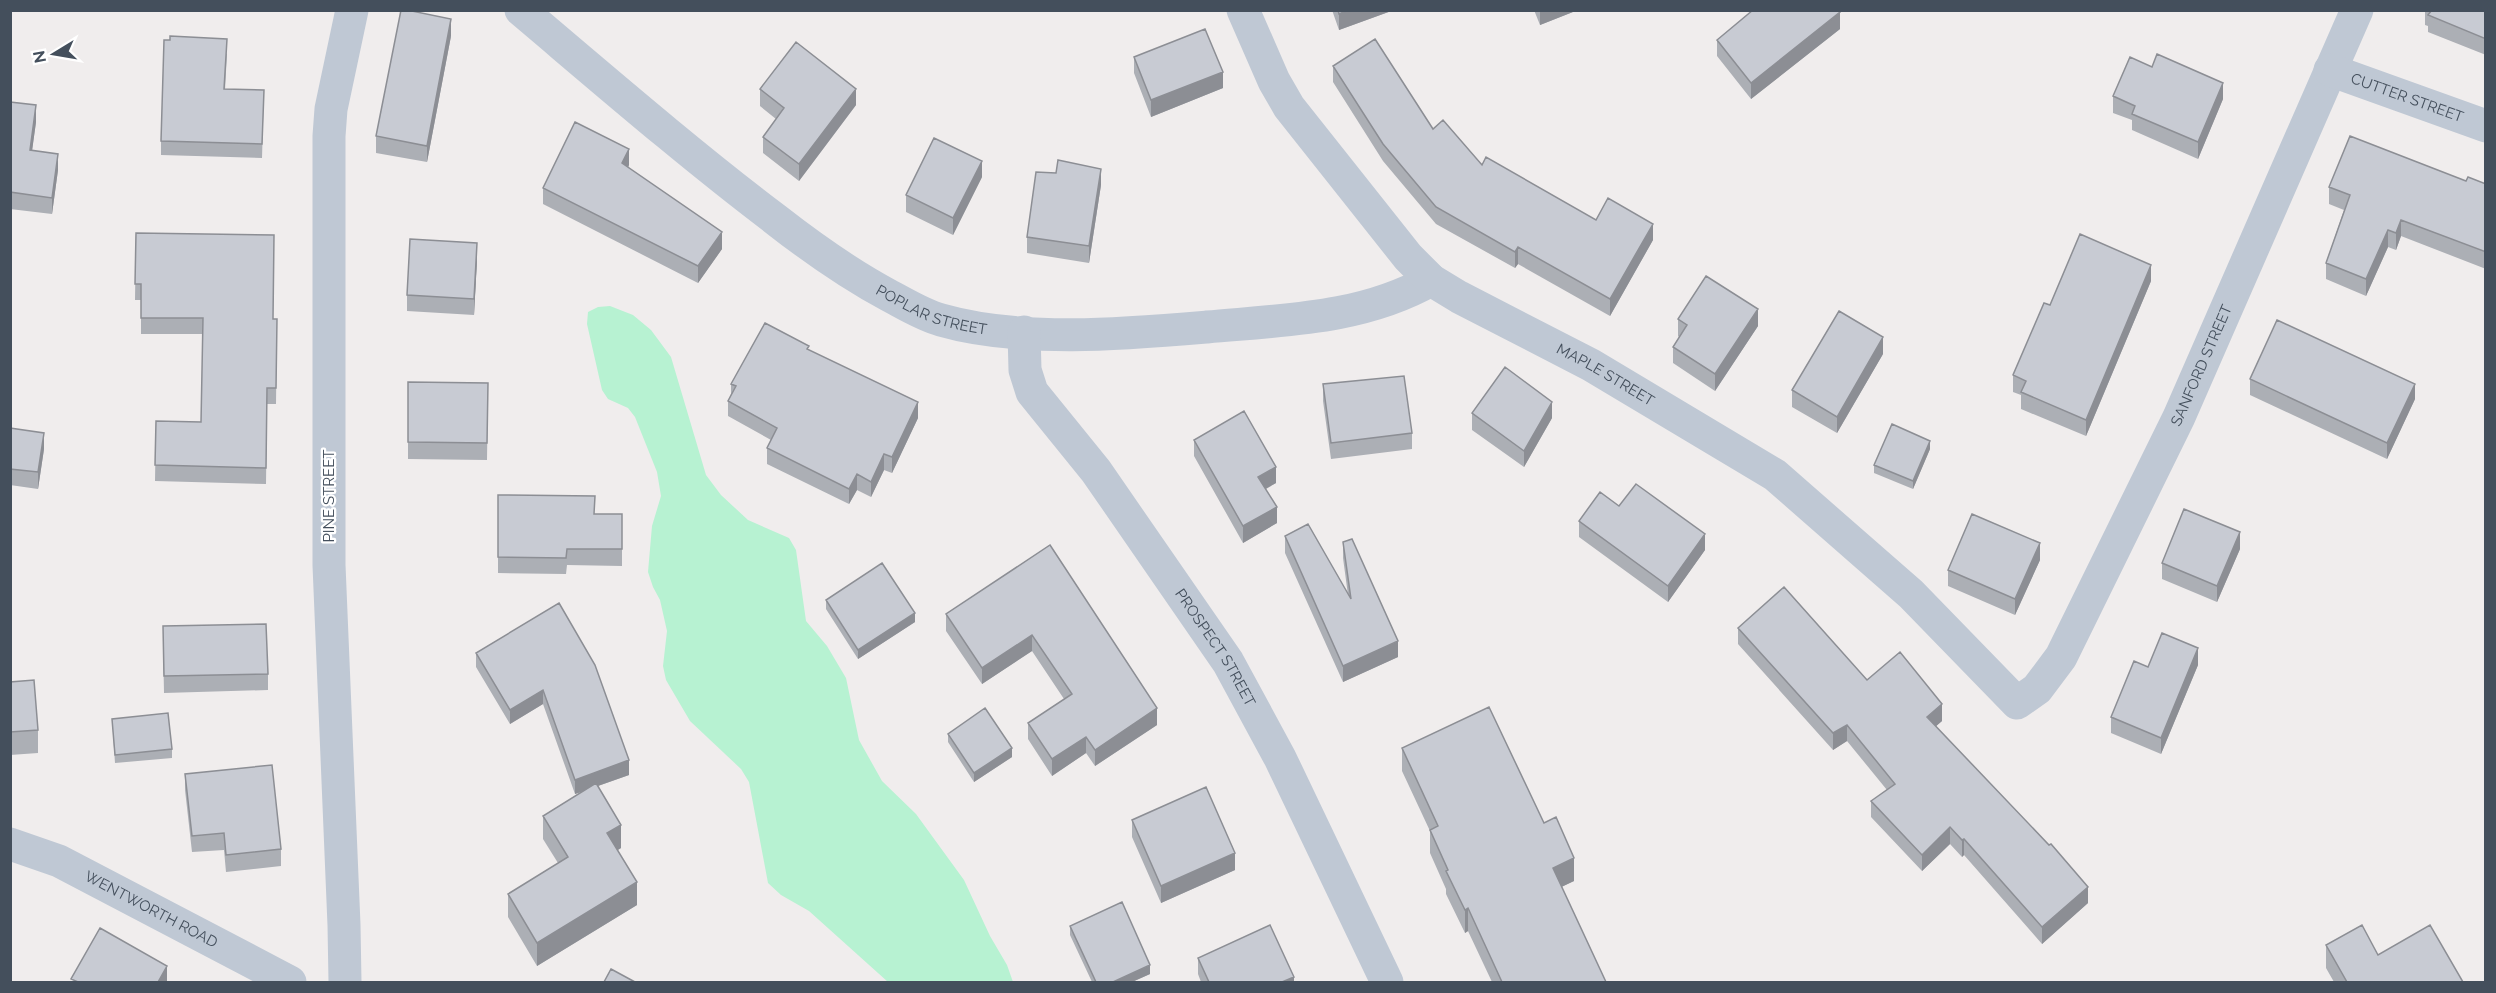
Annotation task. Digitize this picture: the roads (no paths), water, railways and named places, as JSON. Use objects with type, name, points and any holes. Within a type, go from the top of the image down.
[{"type":"street","name":"PINE STREET","points":[[345,982],[329,565],[329,136],[331,109],[352,10]]},
{"type":"street","name":"POPLAR STREET","points":[[521,10],[739,192],[850,274],[927,316],[959,324],[1024,332],[1112,333],[1291,319],[1371,306],[1412,291],[1431,279]]},
{"type":"street","name":"MAPLE STREET","points":[[1243,10],[1274,81],[1289,107],[1408,257],[1431,279],[1459,297],[1591,365],[1775,475],[1911,594],[2017,703]]},
{"type":"street","name":"SANFORD STREET","points":[[2017,703],[2037,689],[2061,657],[2179,417],[2357,10]]},
{"type":"street","name":"CUTTER STREET","points":[[2330,70],[2486,126]]},
{"type":"street","name":"PROSPECT STREET","points":[[1024,332],[1025,370],[1032,392],[1096,471],[1228,662],[1280,758],[1387,982]]},
{"type":"street","name":"WENTWORTH ROAD","points":[[10,844],[59,861],[290,982]]}]
